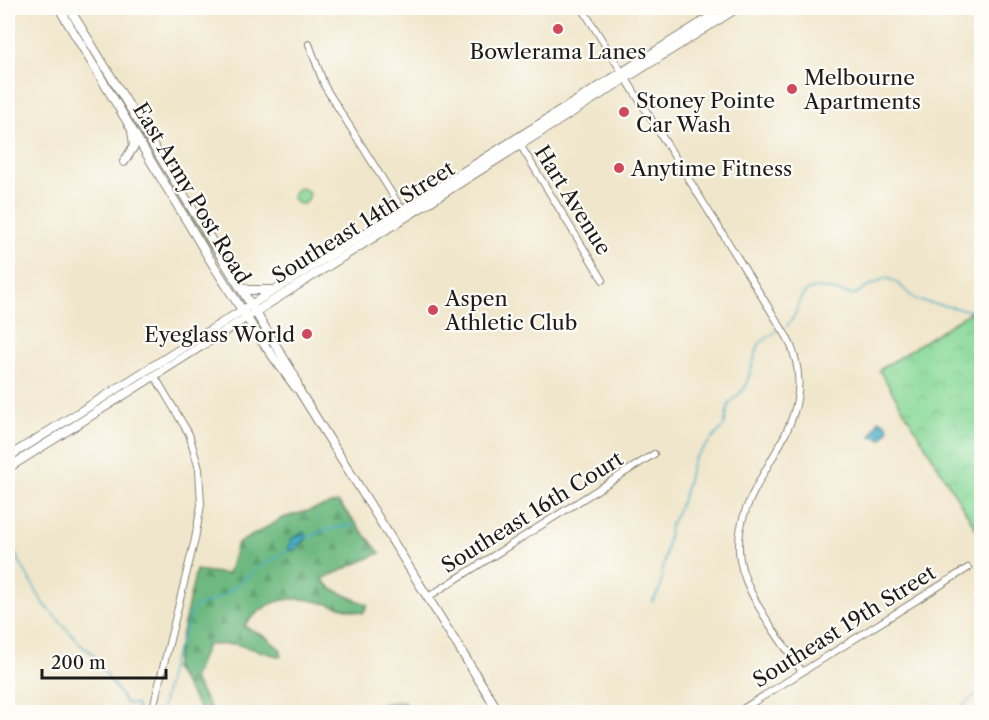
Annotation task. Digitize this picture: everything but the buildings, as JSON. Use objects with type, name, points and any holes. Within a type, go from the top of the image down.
[{"type":"main road","name":"East Army Post Road","points":[[59,8],[244,313],[289,380],[300,392],[499,712]]},
{"type":"main road","name":"East Army Post Road","points":[[69,8],[294,375],[300,392]]},
{"type":"main road","name":"Southeast 14th Street","points":[[8,457],[252,308],[623,75],[725,8]]},
{"type":"main road","name":"Southeast 14th Street","points":[[623,75],[737,8]]},
{"type":"main road","points":[[76,34],[86,44],[98,65],[107,69]]},
{"type":"main road","points":[[124,162],[134,146],[131,126]]},
{"type":"main road","name":"Southeast 14th Street","points":[[252,308],[274,289],[404,212]]},
{"type":"main road","points":[[237,284],[248,290],[259,292],[274,289]]},
{"type":"main road","name":"Southeast 14th Street","points":[[8,468],[154,375],[244,313]]},
{"type":"street","points":[[582,8],[787,337],[798,365],[800,386],[792,417],[746,511],[739,546],[746,579],[802,672]]},
{"type":"street","points":[[309,44],[325,87],[404,212]]},
{"type":"street","name":"Hart Avenue","points":[[518,141],[603,280]]},
{"type":"street","points":[[152,712],[195,539],[201,505],[199,469],[189,434],[154,375]]},
{"type":"street","name":"Southeast 16th Court","points":[[428,597],[654,454]]},
{"type":"street","name":"Southeast 19th Street","points":[[738,712],[968,568]]},
{"type":"green space","points":[[173,187],[219,258],[192,224]]},
{"type":"green space","points":[[301,188],[307,190],[309,196],[307,202],[301,204],[295,202],[293,196],[295,190]]},
{"type":"green space","points":[[981,305],[981,537],[879,370]]},
{"type":"green space","points":[[338,502],[380,553],[322,579],[332,589],[368,605],[363,613],[299,599],[271,604],[257,612],[244,626],[267,638],[281,650],[281,657],[235,644],[207,645],[193,679],[213,712],[202,712],[174,668],[196,570],[228,574],[237,544],[283,518]]},
{"type":"green space","points":[[404,701],[408,712],[369,712],[383,704]]},
{"type":"water","points":[[879,420],[886,423],[889,429],[882,439],[871,436]]},
{"type":"water","points":[[304,532],[307,538],[295,550],[288,550],[290,540]]},
{"type":"waterway","points":[[787,326],[794,317],[804,293],[810,290],[824,288],[853,295],[885,278],[896,282],[920,301],[982,313]]},
{"type":"waterway","points":[[652,602],[660,589],[670,526],[683,499],[693,460],[724,426],[729,404],[745,388],[759,344],[778,330]]},
{"type":"waterway","points":[[307,538],[324,530],[355,525]]},
{"type":"waterway","points":[[8,548],[15,553],[43,603],[83,647],[91,652],[126,703],[137,705],[137,712]]},
{"type":"waterway","points":[[161,712],[172,662],[195,606],[221,596],[259,567],[288,550]]},
{"type":"waterway","points":[[955,712],[982,689]]},
{"type":"place","name":"Bowlerama Lanes","points":[[558,29]]},
{"type":"place","name":"Melbourne Apartments","points":[[792,89]]},
{"type":"place","name":"Stoney Pointe Car Wash","points":[[624,112]]},
{"type":"place","name":"Anytime Fitness","points":[[619,168]]},
{"type":"place","name":"Aspen Athletic Club","points":[[433,310]]},
{"type":"place","name":"Eyeglass World","points":[[307,334]]}]
